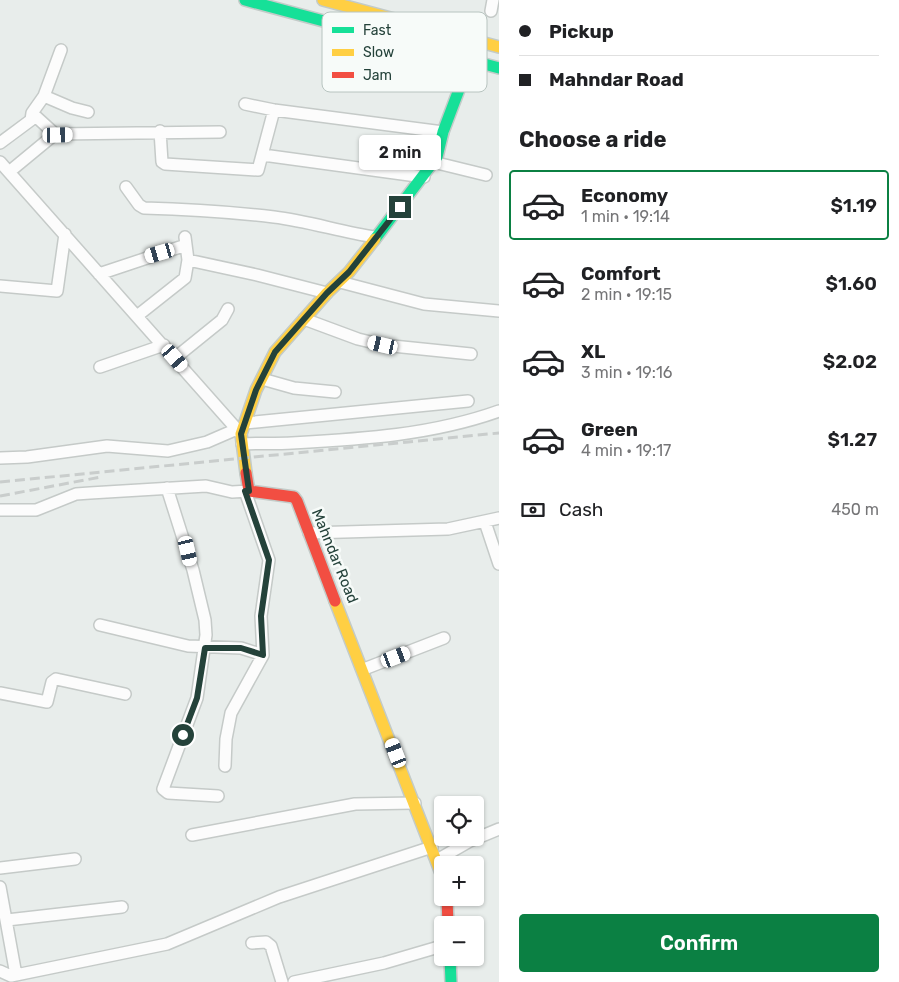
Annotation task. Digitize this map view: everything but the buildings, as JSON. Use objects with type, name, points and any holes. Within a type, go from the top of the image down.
[{"type":"main road","points":[[245,0],[322,21]]},
{"type":"main road","points":[[323,0],[368,12]]},
{"type":"main road","points":[[247,491],[241,433],[262,379],[275,352],[327,293],[340,282],[424,177],[433,162],[458,92]]},
{"type":"main road","name":"Mahndar Road","points":[[247,491],[294,497],[298,501],[435,856]]},
{"type":"main road","points":[[450,966],[451,982]]},
{"type":"street","points":[[0,143],[30,120],[32,113],[44,96],[61,50]]},
{"type":"street","points":[[44,96],[72,108],[88,112]]},
{"type":"street","points":[[245,104],[274,110],[443,132]]},
{"type":"street","points":[[160,131],[162,162],[165,164],[258,170],[274,110]]},
{"type":"street","points":[[32,113],[55,134]]},
{"type":"street","points":[[9,172],[55,134],[128,135],[160,131],[220,132]]},
{"type":"street","points":[[263,154],[424,177]]},
{"type":"street","points":[[0,162],[241,433],[358,439],[414,433],[474,421],[499,411]]},
{"type":"street","points":[[433,162],[486,175]]},
{"type":"street","points":[[126,187],[139,205],[144,208],[201,210],[238,216],[275,218],[375,237]]},
{"type":"street","points":[[0,286],[57,291],[64,234]]},
{"type":"street","points":[[99,274],[186,241],[188,260],[185,278],[137,316]]},
{"type":"street","points":[[188,260],[258,274],[327,293]]},
{"type":"street","points":[[340,282],[424,304],[499,311]]},
{"type":"street","points":[[175,358],[222,320],[228,309]]},
{"type":"street","points":[[304,319],[358,339],[383,345],[471,354]]},
{"type":"street","points":[[100,368],[164,345]]},
{"type":"street","points":[[262,379],[294,388],[335,392]]},
{"type":"street","points":[[0,458],[27,457],[107,446],[168,451],[241,433],[468,401]]},
{"type":"street","points":[[0,510],[36,510],[76,494],[206,486],[232,492],[247,491],[269,560],[261,616],[263,655],[231,713],[226,739],[225,766]]},
{"type":"street","points":[[167,488],[188,551],[200,598],[205,620],[205,648],[197,698],[163,790],[168,793],[218,796]]},
{"type":"street","points":[[309,533],[448,529],[499,518]]},
{"type":"street","points":[[485,522],[499,564]]},
{"type":"street","points":[[100,625],[188,646],[241,648],[263,655]]},
{"type":"street","points":[[364,670],[444,638]]},
{"type":"street","points":[[0,693],[47,702],[52,682],[56,679],[125,694]]},
{"type":"street","points":[[192,835],[355,804],[415,803]]},
{"type":"street","points":[[444,856],[470,841],[499,829]]},
{"type":"street","points":[[0,971],[11,976],[29,977],[167,944],[279,897],[432,847]]},
{"type":"street","points":[[0,868],[75,859]]},
{"type":"street","points":[[0,887],[16,975]]},
{"type":"street","points":[[7,920],[122,907]]},
{"type":"street","points":[[252,943],[266,942],[271,946],[282,982]]},
{"type":"street","points":[[294,982],[384,963],[434,948]]},
{"type":"railway","points":[[0,482],[499,433]]},
{"type":"railway","points":[[0,496],[101,477]]},
{"type":"traffic: fast","points":[[245,0],[322,21]]},
{"type":"traffic: fast","points":[[487,65],[499,68]]},
{"type":"traffic: fast","points":[[375,239],[437,157],[443,132],[458,92]]},
{"type":"traffic: fast","points":[[450,966],[451,982]]},
{"type":"traffic: slow","points":[[323,0],[368,12]]},
{"type":"traffic: slow","points":[[487,44],[499,47]]},
{"type":"traffic: slow","points":[[246,473],[241,434],[256,390],[275,352],[327,293],[349,272],[375,239]]},
{"type":"traffic: slow","points":[[335,601],[434,856]]},
{"type":"traffic: jam","points":[[246,473],[249,491],[294,497],[297,501],[335,601]]},
{"type":"traffic: jam","points":[[447,906],[448,916]]},
{"type":"route","points":[[183,735],[197,698],[205,648],[237,647],[263,655],[261,616],[269,560],[263,538],[245,491],[249,491],[246,457],[241,434],[256,390],[275,352],[327,293],[349,272],[400,207]]}]
